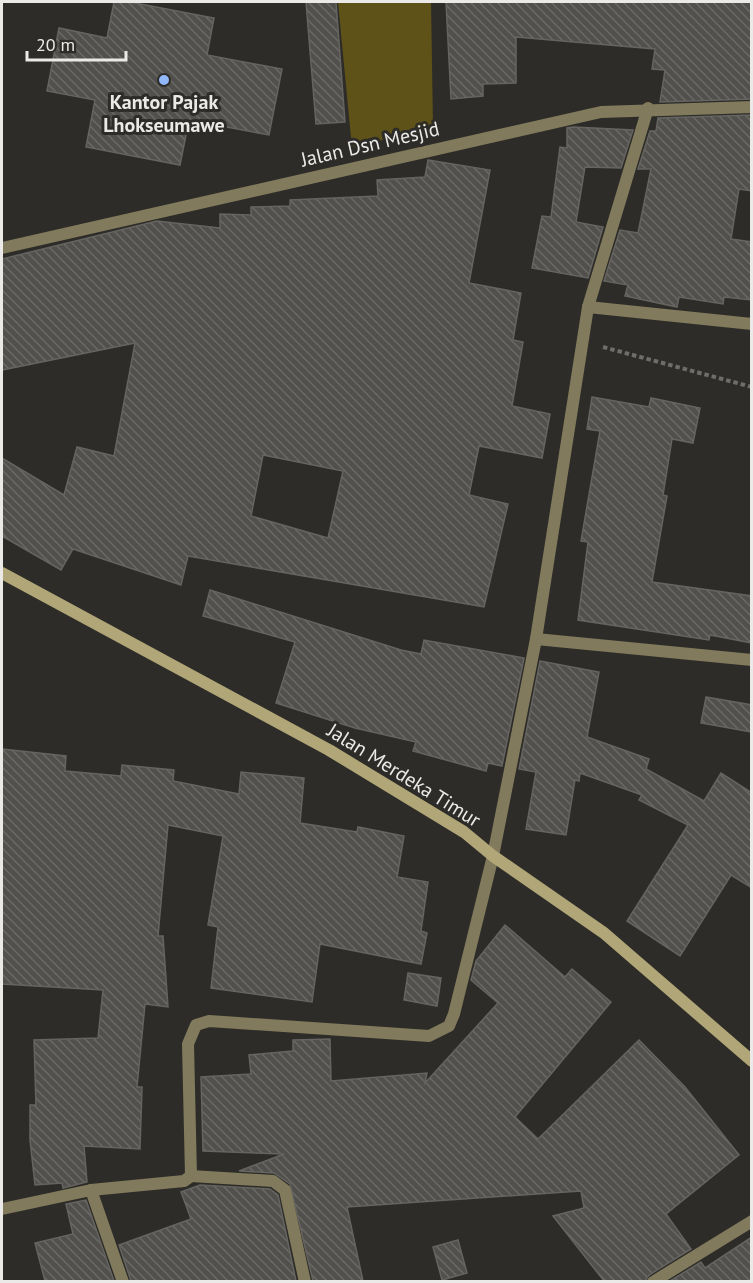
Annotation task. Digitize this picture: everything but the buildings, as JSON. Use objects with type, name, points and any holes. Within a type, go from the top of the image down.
[{"type":"main road","name":"Jalan Merdeka Timur","points":[[2,573],[329,750],[464,832],[493,856],[604,933],[752,1061]]},
{"type":"street","name":"Jalan Dsn Mesjid","points":[[2,248],[601,112],[648,108],[752,108]]},
{"type":"street","points":[[191,1176],[188,1044],[190,1032],[196,1025],[209,1021],[429,1036],[449,1026],[454,1014],[493,856],[536,639],[588,307],[648,108]]},
{"type":"street","points":[[588,307],[752,324]]},
{"type":"street","points":[[536,639],[752,660]]},
{"type":"street","points":[[2,1209],[91,1190],[184,1180],[191,1176],[273,1181],[282,1185],[285,1190],[305,1281]]},
{"type":"street","points":[[91,1190],[123,1281]]},
{"type":"street","points":[[653,1281],[752,1221]]},
{"type":"path","points":[[582,342],[752,387]]},
{"type":"shaded area","points":[[338,2],[431,2],[433,127],[352,148]]},
{"type":"place","name":"Kantor Pajak Lhokseumawe","points":[[164,80]]}]
